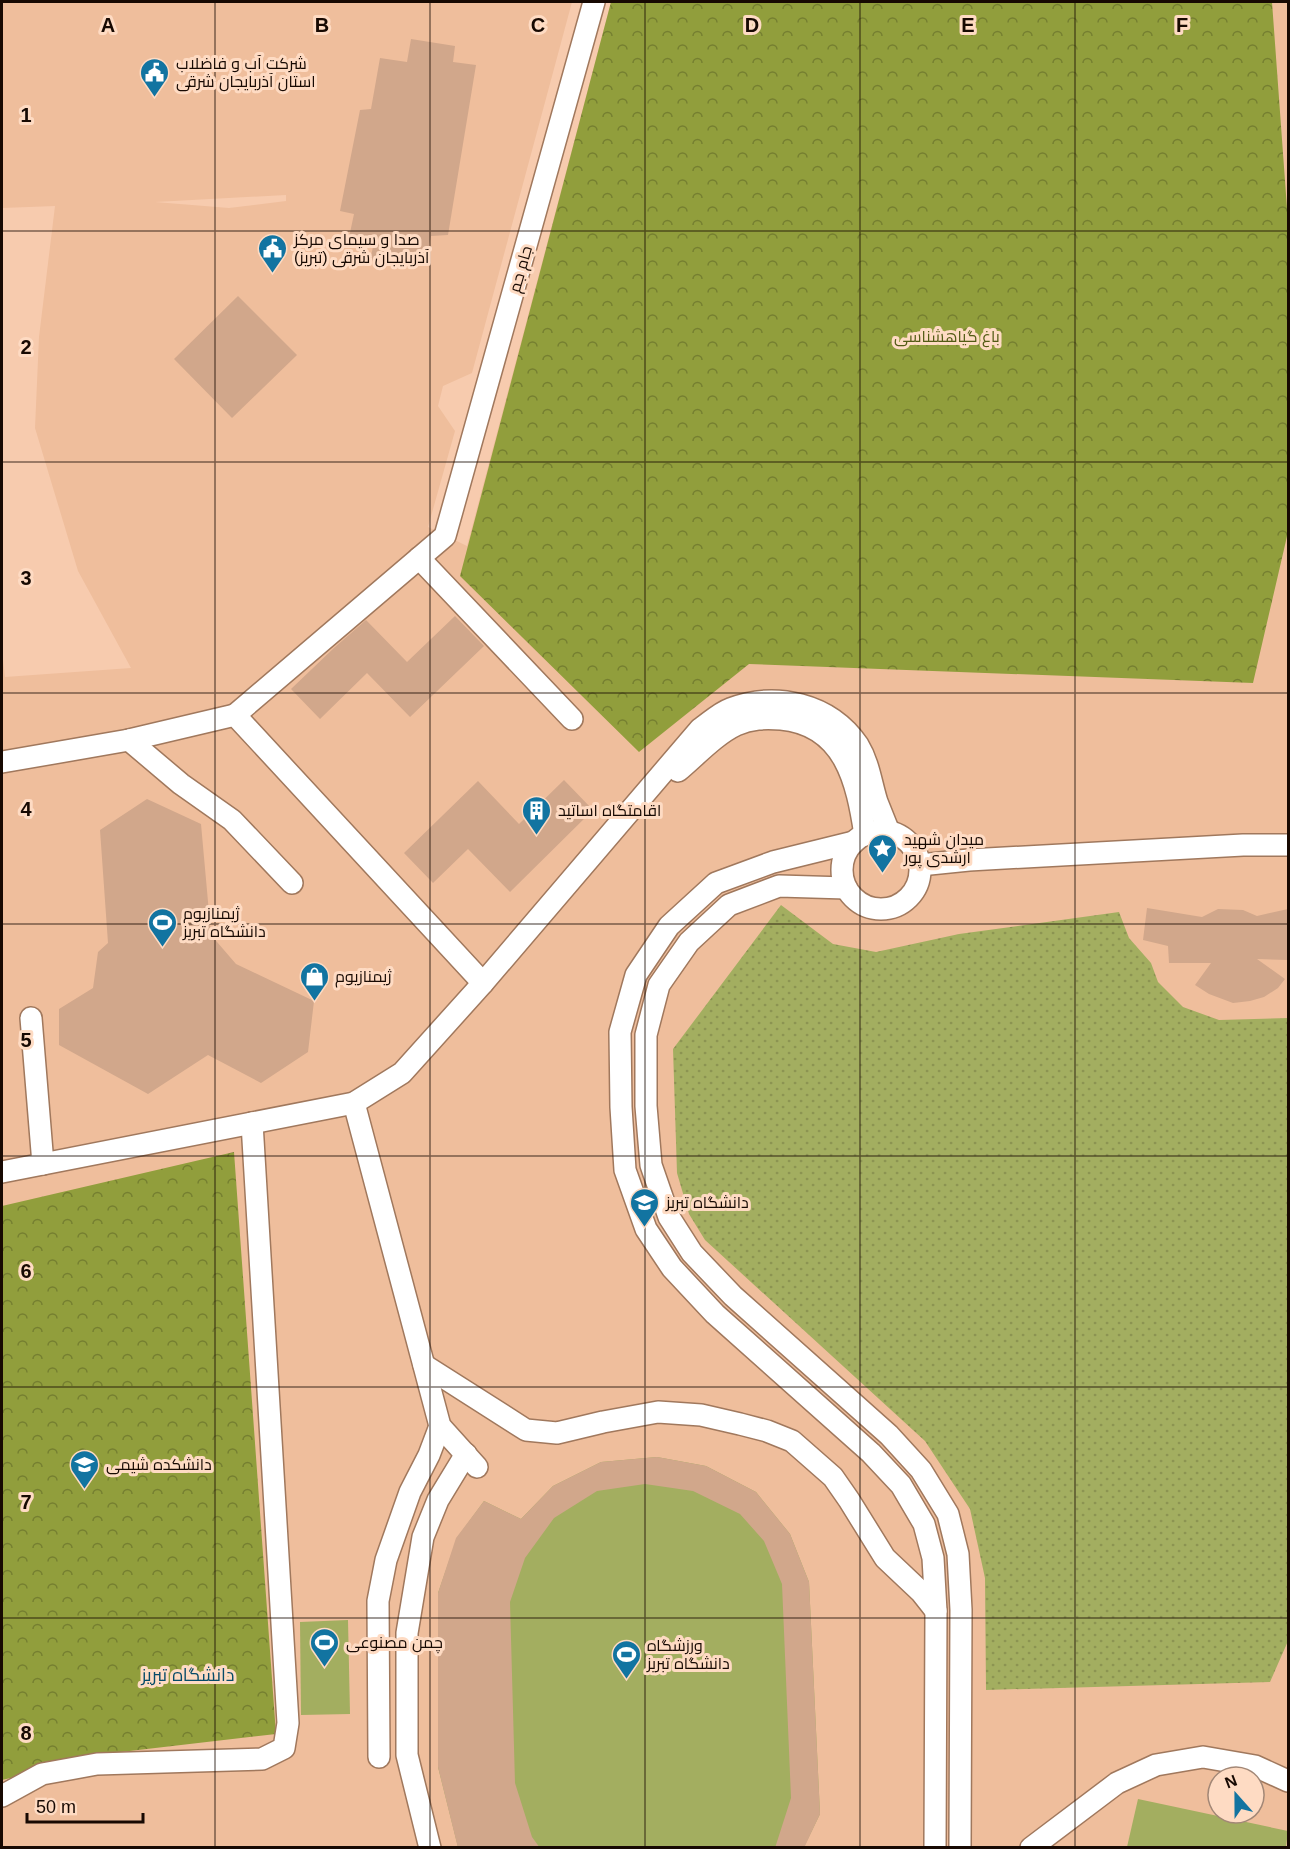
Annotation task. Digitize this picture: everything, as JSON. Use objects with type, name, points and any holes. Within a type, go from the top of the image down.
[{"type":"street","name":"جام جم","points":[[419,558],[445,536],[594,2]]},
{"type":"street","points":[[2,762],[129,740],[235,715],[419,558],[572,719]]},
{"type":"street","points":[[2,1172],[354,1103],[402,1073],[483,983],[700,729],[728,709],[758,700],[798,703],[832,718],[857,745],[869,768],[877,801],[889,832]]},
{"type":"street","points":[[235,715],[483,983]]},
{"type":"street","points":[[624,819],[711,742],[735,725],[760,717],[794,720],[822,733],[843,755],[853,774],[860,838]]},
{"type":"street","points":[[129,740],[181,784],[232,820],[292,883]]},
{"type":"street","points":[[860,838],[846,852],[842,865],[846,888],[863,905],[887,909],[898,905],[908,898],[915,888],[920,865],[910,844],[901,836],[878,831],[773,862],[716,883],[669,926],[636,975],[620,1032],[621,1107],[626,1170],[646,1229],[672,1268],[715,1314],[871,1453],[901,1485],[924,1524],[933,1558],[936,1611],[935,1848]]},
{"type":"street","points":[[920,865],[969,860],[1288,845]]},
{"type":"street","points":[[846,888],[779,886],[729,905],[689,942],[659,986],[646,1035],[646,1106],[651,1165],[669,1217],[692,1252],[733,1296],[889,1435],[921,1470],[948,1514],[958,1554],[961,1610],[960,1848]]},
{"type":"street","points":[[31,1018],[43,1164]]},
{"type":"street","points":[[354,1103],[440,1426],[472,1461],[438,1500],[423,1537],[407,1633],[407,1755],[430,1848]]},
{"type":"street","points":[[2,1796],[42,1774],[97,1764],[262,1759],[284,1748],[288,1711],[252,1123]]},
{"type":"street","points":[[424,1365],[526,1430],[557,1433],[658,1412],[701,1415],[767,1431],[792,1442],[833,1478],[885,1558],[921,1592],[936,1611]]},
{"type":"street","points":[[379,1757],[378,1601],[386,1560],[410,1492],[429,1455],[440,1426]]},
{"type":"street","points":[[1031,1848],[1117,1782],[1156,1765],[1203,1757],[1255,1766],[1288,1781]]},
{"type":"shaded area","name":"دانشگاه تبریز","points":[[2,2],[572,2],[472,373],[443,386],[438,406],[455,431],[428,527],[467,546],[611,2],[1288,2],[1288,1847],[2,1847],[2,650],[5,677],[131,668],[78,571],[35,428],[39,337],[55,206],[2,208]],"holes":[[[286,195],[286,201],[229,208],[155,202]]]},
{"type":"green space","name":"باغ گیاهشناسی","points":[[611,2],[1272,2],[1288,222],[1288,532],[1253,683],[749,664],[639,752],[460,576]]},
{"type":"green space","points":[[781,905],[833,944],[876,952],[959,934],[1119,912],[1129,938],[1151,963],[1158,982],[1183,1007],[1219,1020],[1288,1018],[1288,1641],[1270,1682],[986,1690],[985,1578],[970,1509],[925,1441],[705,1240],[689,1214],[677,1173],[673,1049]]},
{"type":"green space","points":[[234,1152],[276,1734],[121,1752],[2,1780],[2,1206]]},
{"type":"green space","name":"ورزشگاه دانشگاه تبریز","points":[[657,1457],[706,1466],[756,1492],[790,1534],[809,1582],[820,1814],[804,1847],[458,1847],[438,1767],[438,1593],[457,1538],[484,1501],[521,1519],[553,1486],[601,1462]]},
{"type":"green space","name":"چمن مصنوعی","points":[[348,1620],[350,1714],[301,1715],[300,1622]]},
{"type":"green space","points":[[1138,1799],[1206,1814],[1206,1825],[1260,1825],[1288,1831],[1286,1847],[1127,1847]]},
{"type":"building","points":[[411,39],[455,46],[453,62],[476,65],[448,235],[431,236],[426,261],[404,256],[402,267],[370,260],[373,247],[348,242],[354,214],[340,211],[360,110],[371,109],[380,58],[407,62]]},
{"type":"building","points":[[238,296],[297,355],[232,418],[174,359]]},
{"type":"building","points":[[455,616],[484,646],[410,717],[367,673],[320,719],[291,689],[366,620],[407,662]]},
{"type":"building","points":[[564,780],[593,810],[510,892],[468,849],[433,883],[404,853],[478,781],[519,824]]},
{"type":"building","name":"ژیمنازیوم دانشگاه تبریز","points":[[147,799],[201,824],[211,935],[236,964],[314,1001],[308,1052],[261,1083],[208,1055],[148,1094],[59,1045],[59,1009],[93,988],[98,952],[108,943],[100,830]]},
{"type":"building","points":[[1147,908],[1202,917],[1218,909],[1243,910],[1257,916],[1288,909],[1288,960],[1257,959],[1285,979],[1278,988],[1264,997],[1250,1001],[1233,1003],[1209,994],[1195,985],[1211,963],[1169,963],[1168,946],[1143,940]]},
{"type":"building","points":[[657,1457],[706,1466],[756,1492],[790,1534],[809,1582],[820,1814],[804,1848],[775,1848],[791,1798],[782,1584],[764,1541],[740,1514],[693,1491],[645,1484],[597,1491],[554,1518],[525,1558],[510,1602],[515,1783],[532,1837],[540,1848],[458,1848],[438,1767],[438,1593],[456,1538],[484,1501],[521,1519],[553,1486],[601,1462]]},
{"type":"place","name":"شرکت آب و فاضلاب استان آذربایجان شرقی","points":[[155,98]]},
{"type":"place","name":"صدا و سیمای مرکز آذربایجان شرقی (تبریز)","points":[[273,274]]},
{"type":"place","name":"اقامتگاه اساتید","points":[[537,836]]},
{"type":"place","name":"میدان شهید ارشدی پور","points":[[883,874]]},
{"type":"place","name":"ژیمنازیوم دانشگاه تبریز","points":[[162,948]]},
{"type":"place","name":"ژیمنازیوم","points":[[314,1002]]},
{"type":"place","name":"دانشگاه تبریز","points":[[645,1228]]},
{"type":"place","name":"دانشکده شیمی","points":[[85,1490]]},
{"type":"place","name":"چمن مصنوعی","points":[[325,1668]]},
{"type":"place","name":"ورزشگاه دانشگاه تبریز","points":[[626,1680]]},
{"type":"district","name":"دانشگاه تبریز","points":[[188,1675]]}]
